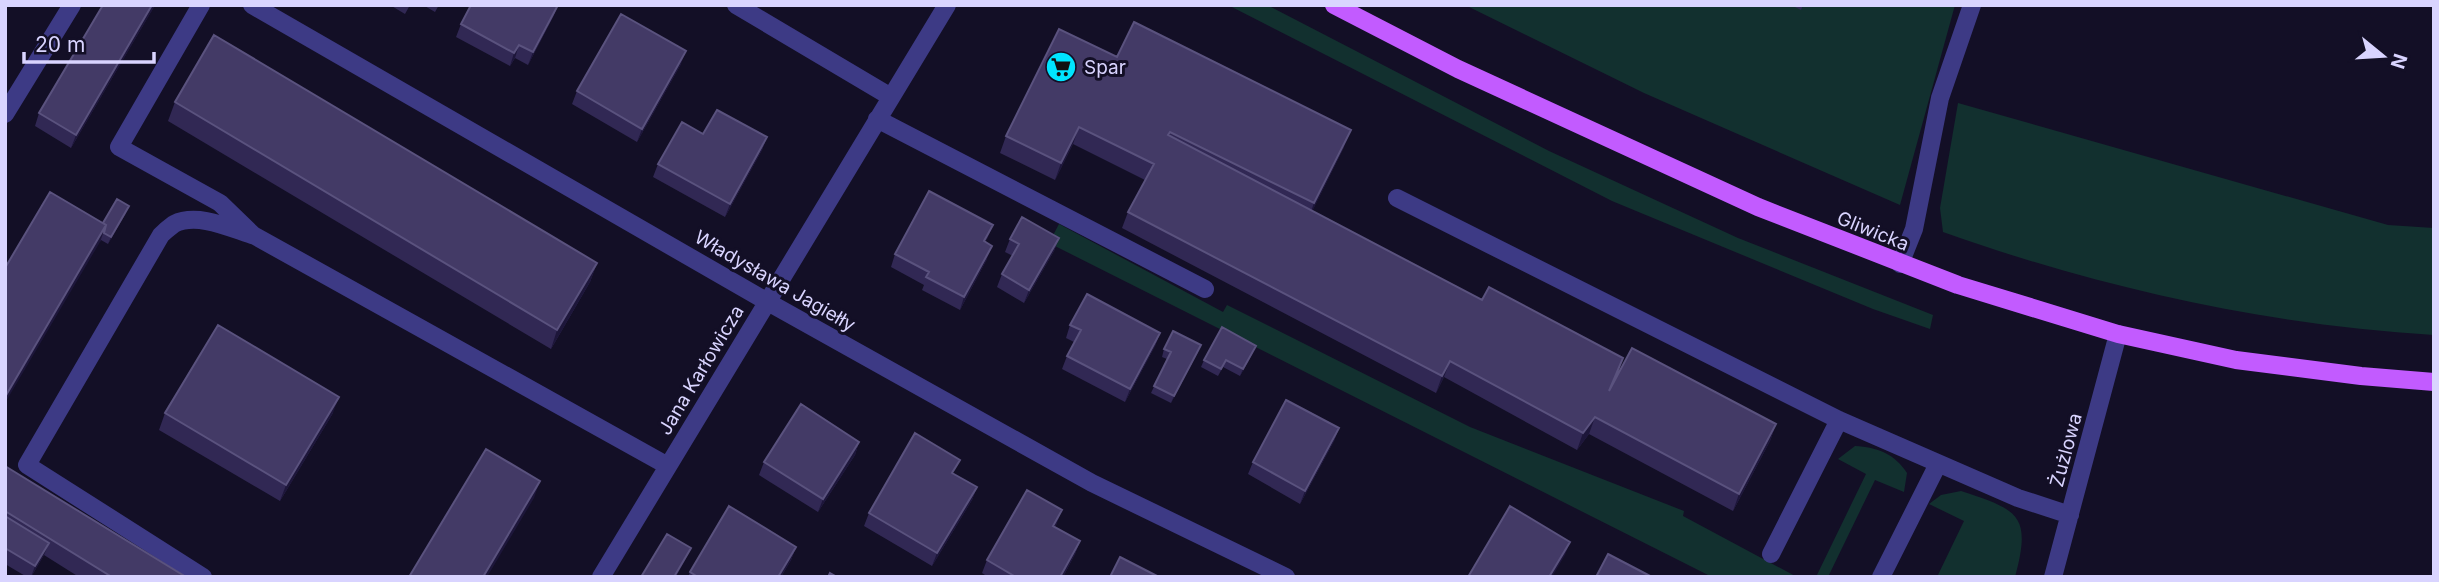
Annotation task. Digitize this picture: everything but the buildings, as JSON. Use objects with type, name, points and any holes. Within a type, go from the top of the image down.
[{"type":"main road","name":"Gliwicka","points":[[1334,5],[1458,69],[1758,207],[1958,285],[2118,334],[2236,360],[2434,382]]},
{"type":"street","points":[[5,114],[72,5]]},
{"type":"street","points":[[201,5],[119,147],[220,203],[255,236]]},
{"type":"street","name":"Władysława Jagiełły","points":[[252,5],[766,302],[1092,482],[1286,577]]},
{"type":"street","points":[[736,5],[891,97]]},
{"type":"street","name":"Jana Karłowicza","points":[[601,577],[947,5]]},
{"type":"street","points":[[1900,264],[1914,229],[1940,98],[1972,5]]},
{"type":"street","points":[[877,120],[1205,289]]},
{"type":"street","points":[[1397,198],[1839,420],[2018,498],[2070,515]]},
{"type":"street","points":[[203,577],[27,465],[161,234],[174,224],[190,220],[209,222],[255,236],[668,466]]},
{"type":"street","name":"Żużlowa","points":[[2053,577],[2118,334]]},
{"type":"street","points":[[1771,554],[1839,420]]},
{"type":"street","points":[[1881,577],[1938,464]]},
{"type":"green space","points":[[1228,5],[1267,5],[1549,151],[1738,238],[1933,315],[1930,329],[1873,309],[1612,201]]},
{"type":"green space","points":[[1465,5],[1955,5],[1900,205],[1644,93]]},
{"type":"green space","points":[[1958,103],[2388,225],[2434,228],[2434,335],[2309,323],[2185,301],[2062,270],[1943,232],[1940,208]]},
{"type":"green space","points":[[1059,224],[1223,312],[1227,305],[1470,427],[1684,511],[1683,516],[1797,577],[1712,577],[1049,243]]},
{"type":"green space","points":[[1855,446],[1878,450],[1897,461],[1907,473],[1904,492],[1875,480],[1828,577],[1816,577],[1866,474],[1838,459]]},
{"type":"green space","points":[[1961,491],[1996,504],[2016,518],[2022,540],[2015,577],[1937,577],[1964,521],[1929,504],[1941,495]]},
{"type":"place","name":"Spar","points":[[1061,67]]}]
